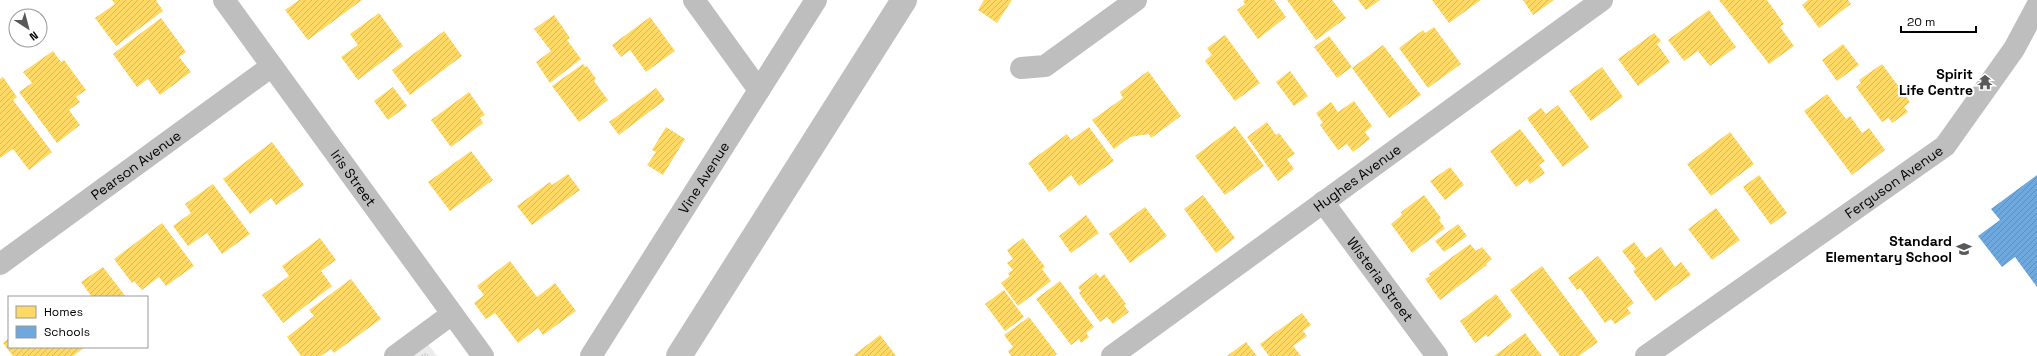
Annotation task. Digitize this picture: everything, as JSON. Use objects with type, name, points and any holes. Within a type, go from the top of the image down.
[{"type":"street","name":"Iris Street","points":[[224,0],[483,356]]},
{"type":"street","points":[[694,0],[759,90]]},
{"type":"street","name":"Vine Avenue","points":[[591,356],[816,0]]},
{"type":"street","points":[[1021,68],[1045,66],[1136,0]]},
{"type":"street","name":"Hughes Avenue","points":[[1112,356],[1602,0]]},
{"type":"street","name":"Ferguson Avenue","points":[[1646,356],[1945,146],[2014,49],[2037,6]]},
{"type":"street","name":"Pearson Avenue","points":[[0,264],[272,66]]},
{"type":"street","name":"Wisteria Street","points":[[1323,202],[1437,356]]},
{"type":"street","points":[[395,356],[452,314]]},
{"type":"green space","points":[[419,332],[437,356],[385,356]]},
{"type":"building: Homes","points":[[112,0],[156,0],[163,11],[116,46],[95,18],[115,4]]},
{"type":"building: Homes","points":[[299,0],[362,0],[308,40],[285,10]]},
{"type":"building: Homes","points":[[984,0],[1012,0],[997,23],[978,10]]},
{"type":"building: Homes","points":[[1274,0],[1286,17],[1258,39],[1237,10],[1245,4],[1243,1]]},
{"type":"building: Homes","points":[[1287,0],[1332,0],[1346,18],[1316,40]]},
{"type":"building: Homes","points":[[1358,0],[1380,0],[1366,10]]},
{"type":"building: Homes","points":[[1432,0],[1481,0],[1449,23]]},
{"type":"building: Homes","points":[[1523,0],[1554,0],[1533,15]]},
{"type":"building: Homes","points":[[1719,0],[1767,0],[1784,24],[1780,27],[1794,46],[1769,64]]},
{"type":"building: Homes","points":[[1808,0],[1848,0],[1851,4],[1819,28],[1802,5]]},
{"type":"building: Homes","points":[[1709,10],[1736,47],[1710,66],[1698,51],[1684,61],[1668,40]]},
{"type":"building: Homes","points":[[379,13],[403,46],[358,80],[341,57],[358,45],[350,34]]},
{"type":"building: Homes","points":[[554,15],[570,38],[567,40],[581,59],[550,83],[536,62],[551,51],[534,29]]},
{"type":"building: Homes","points":[[650,17],[675,51],[646,72],[630,50],[621,57],[612,45]]},
{"type":"building: Homes","points":[[161,18],[186,52],[179,57],[191,72],[160,95],[148,79],[137,87],[113,54]]},
{"type":"building: Homes","points":[[1434,27],[1461,64],[1428,88],[1399,48],[1423,30],[1425,33]]},
{"type":"building: Homes","points":[[444,31],[462,56],[410,95],[392,70]]},
{"type":"building: Homes","points":[[1654,33],[1661,41],[1657,44],[1670,62],[1638,86],[1618,59]]},
{"type":"building: Homes","points":[[1225,35],[1260,83],[1235,101],[1205,61],[1212,55],[1207,48]]},
{"type":"building: Homes","points":[[1329,36],[1352,67],[1337,78],[1314,47]]},
{"type":"building: Homes","points":[[1843,44],[1859,65],[1837,81],[1822,60]]},
{"type":"building: Homes","points":[[1383,45],[1421,95],[1389,118],[1352,68]]},
{"type":"building: Homes","points":[[53,51],[61,62],[64,60],[86,90],[76,97],[80,102],[69,110],[80,125],[57,143],[19,92],[32,83],[23,72]]},
{"type":"building: Homes","points":[[583,64],[585,67],[587,66],[596,79],[594,81],[608,100],[579,122],[552,86]]},
{"type":"building: Homes","points":[[1882,64],[1910,102],[1904,107],[1908,112],[1892,123],[1889,118],[1882,122],[1856,87],[1861,83],[1859,80]]},
{"type":"building: Homes","points":[[1602,67],[1623,97],[1591,121],[1569,91]]},
{"type":"building: Homes","points":[[1148,71],[1181,116],[1151,138],[1149,134],[1130,137],[1114,149],[1092,120],[1123,98],[1120,92]]},
{"type":"building: Homes","points":[[1290,71],[1308,96],[1294,106],[1276,82]]},
{"type":"building: Homes","points":[[3,77],[17,97],[13,100],[52,152],[29,170],[13,149],[0,158],[0,79]]},
{"type":"building: Homes","points":[[393,87],[407,106],[388,120],[374,101]]},
{"type":"building: Homes","points":[[656,88],[665,100],[619,135],[609,122]]},
{"type":"building: Homes","points":[[469,92],[485,115],[480,118],[483,123],[451,147],[431,120]]},
{"type":"building: Homes","points":[[1827,94],[1846,119],[1850,116],[1862,133],[1869,128],[1885,150],[1852,175],[1804,111]]},
{"type":"building: Homes","points":[[1354,101],[1372,126],[1365,132],[1370,139],[1353,152],[1347,144],[1338,150],[1320,125],[1323,123],[1316,113],[1331,102],[1338,112]]},
{"type":"building: Homes","points":[[1558,105],[1589,147],[1563,167],[1527,118],[1541,108],[1546,114]]},
{"type":"building: Homes","points":[[1267,122],[1276,135],[1279,133],[1295,154],[1287,159],[1294,169],[1278,181],[1247,137]]},
{"type":"building: Homes","points":[[1235,126],[1264,166],[1225,195],[1195,156]]},
{"type":"building: Homes","points":[[666,127],[685,139],[663,175],[647,165],[656,152],[652,150]]},
{"type":"building: Homes","points":[[1089,127],[1114,161],[1079,186],[1071,175],[1049,192],[1028,163],[1067,134],[1071,140]]},
{"type":"building: Homes","points":[[1520,129],[1545,161],[1539,165],[1545,173],[1530,184],[1527,179],[1516,187],[1490,151]]},
{"type":"building: Homes","points":[[1730,132],[1754,164],[1711,196],[1687,164]]},
{"type":"building: Homes","points":[[272,142],[304,185],[276,205],[271,198],[250,214],[223,179]]},
{"type":"building: Homes","points":[[471,151],[493,180],[450,211],[428,182]]},
{"type":"building: Homes","points":[[1450,167],[1464,185],[1445,200],[1430,181]]},
{"type":"building: Homes","points":[[568,174],[580,190],[532,225],[517,206],[550,182],[552,185]]},
{"type":"building: Homes","points":[[1759,175],[1787,213],[1771,225],[1743,187]]},
{"type":"building: Homes","points":[[213,184],[250,234],[222,254],[207,233],[188,246],[173,226],[191,213],[185,204]]},
{"type":"building: Homes","points":[[1203,195],[1235,238],[1216,253],[1184,209]]},
{"type":"building: Homes","points":[[1424,195],[1441,218],[1439,220],[1445,228],[1412,253],[1391,224],[1402,215],[1401,212]]},
{"type":"building: Homes","points":[[1145,207],[1167,236],[1130,263],[1109,234]]},
{"type":"building: Homes","points":[[1716,208],[1740,240],[1712,260],[1688,229]]},
{"type":"building: Homes","points":[[1086,215],[1099,233],[1071,253],[1059,236]]},
{"type":"building: Homes","points":[[162,223],[194,266],[166,286],[159,277],[142,290],[134,281],[132,283],[114,259]]},
{"type":"building: Homes","points":[[1458,224],[1467,236],[1444,252],[1435,241]]},
{"type":"building: Homes","points":[[320,238],[336,260],[321,271],[332,286],[283,323],[262,295],[289,276],[282,266]]},
{"type":"building: Homes","points":[[1023,238],[1045,267],[1042,269],[1051,281],[1018,306],[1001,283],[1010,276],[1008,273],[1013,270],[1007,263],[1013,259],[1007,250]]},
{"type":"building: Homes","points":[[1634,242],[1646,258],[1661,247],[1675,267],[1681,262],[1691,275],[1655,301],[1633,271],[1636,269],[1622,251]]},
{"type":"building: Homes","points":[[1470,244],[1476,251],[1482,247],[1492,259],[1486,264],[1487,265],[1440,300],[1425,279],[1430,276],[1429,274]]},
{"type":"building: Homes","points":[[1598,256],[1634,303],[1627,308],[1631,313],[1615,324],[1611,319],[1605,323],[1580,288],[1577,290],[1568,278]]},
{"type":"building: Homes","points":[[510,261],[537,297],[555,283],[576,311],[543,335],[538,328],[518,343],[495,313],[486,319],[474,303],[484,295],[477,286]]},
{"type":"building: Homes","points":[[1542,266],[1598,342],[1579,356],[1560,356],[1510,290]]},
{"type":"building: Homes","points":[[103,267],[125,296],[91,296],[81,282]]},
{"type":"building: Homes","points":[[1096,273],[1100,278],[1104,274],[1126,304],[1124,305],[1129,312],[1113,324],[1107,317],[1100,322],[1079,293],[1081,291],[1078,287]]},
{"type":"building: Homes","points":[[351,279],[381,319],[334,353],[331,349],[321,356],[301,356],[287,337],[314,316],[309,310]]},
{"type":"building: Homes","points":[[1060,281],[1094,327],[1086,333],[1089,337],[1081,343],[1079,339],[1071,345],[1036,299]]},
{"type":"building: Homes","points":[[1004,290],[1024,317],[1005,331],[985,304]]},
{"type":"building: Homes","points":[[1496,294],[1512,316],[1488,337],[1486,335],[1475,343],[1460,321]]},
{"type":"building: Homes","points":[[1302,313],[1311,325],[1303,331],[1307,336],[1293,346],[1301,356],[1269,356],[1260,344]]},
{"type":"building: Homes","points":[[1029,317],[1057,354],[1054,356],[1011,356],[1008,351],[1013,347],[1004,335]]},
{"type":"building: Homes","points":[[1525,333],[1542,356],[1494,356]]},
{"type":"building: Homes","points":[[880,335],[896,356],[854,356],[854,355]]},
{"type":"building: Homes","points":[[8,339],[8,348],[84,348],[73,356],[13,356],[3,343]]},
{"type":"building: Homes","points":[[1246,342],[1257,356],[1227,356]]},
{"type":"building: Schools","points":[[2037,175],[2037,287],[2015,257],[2002,267],[1978,236],[2000,220],[1991,209]]},
{"type":"waterway","points":[[679,356],[904,0]]},
{"type":"place","name":"Spirit Life Centre","points":[[1985,82]]},
{"type":"place","name":"Standard Elementary School","points":[[1964,249]]}]
